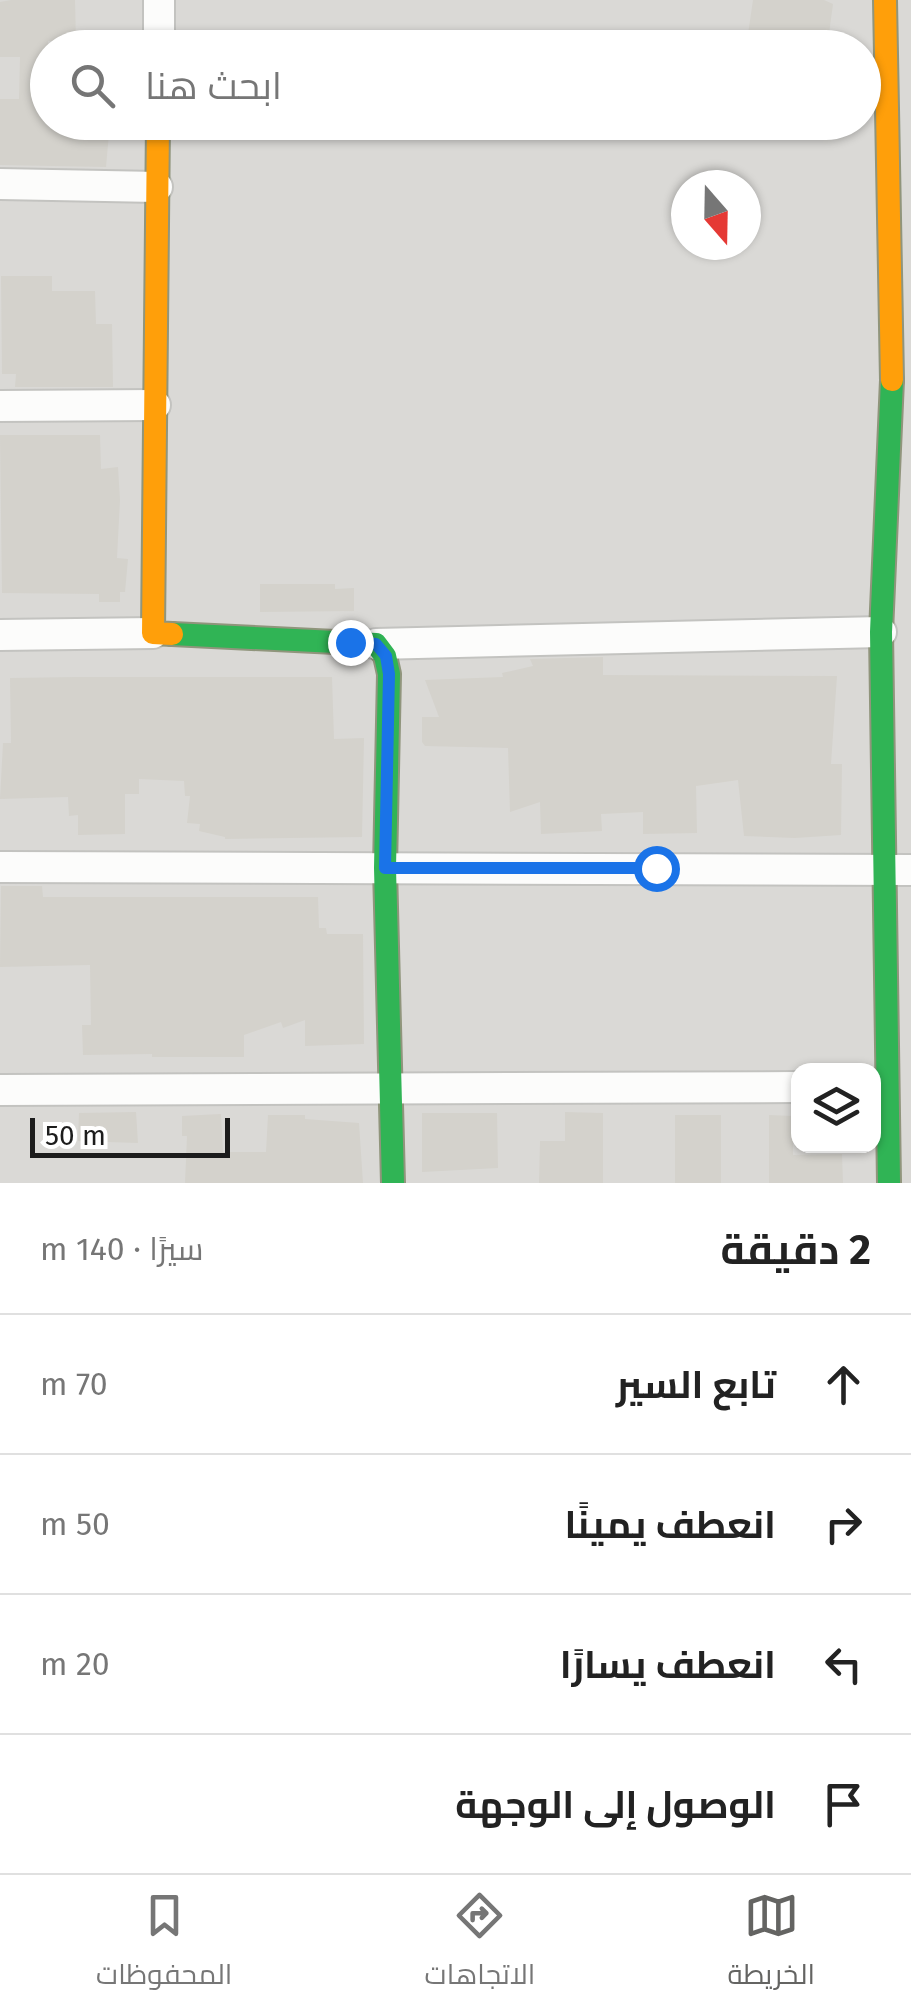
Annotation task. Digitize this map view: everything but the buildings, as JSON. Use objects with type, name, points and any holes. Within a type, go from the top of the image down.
[{"type":"street","points":[[159,30],[160,0]]},
{"type":"street","points":[[885,0],[902,346],[881,632],[897,870],[889,1183]]},
{"type":"street","points":[[153,633],[158,140]]},
{"type":"street","points":[[0,184],[157,187]]},
{"type":"street","points":[[0,406],[155,405]]},
{"type":"street","points":[[0,635],[153,633],[376,644],[881,632]]},
{"type":"street","points":[[376,644],[386,656],[389,674],[385,868],[392,1183]]},
{"type":"street","points":[[0,868],[897,870]]},
{"type":"street","points":[[0,1090],[791,1087]]},
{"type":"shaded area","points":[[0,0],[911,0],[911,1183],[0,1183]]},
{"type":"traffic: fast","points":[[889,1183],[881,632],[892,380]]},
{"type":"traffic: fast","points":[[172,634],[376,644],[385,656],[389,674],[385,868],[393,1183]]},
{"type":"traffic: slow","points":[[885,0],[892,380]]},
{"type":"traffic: slow","points":[[158,140],[153,633],[172,634]]},
{"type":"route","points":[[350,642],[376,644],[386,656],[389,674],[385,868],[656,868]]}]
